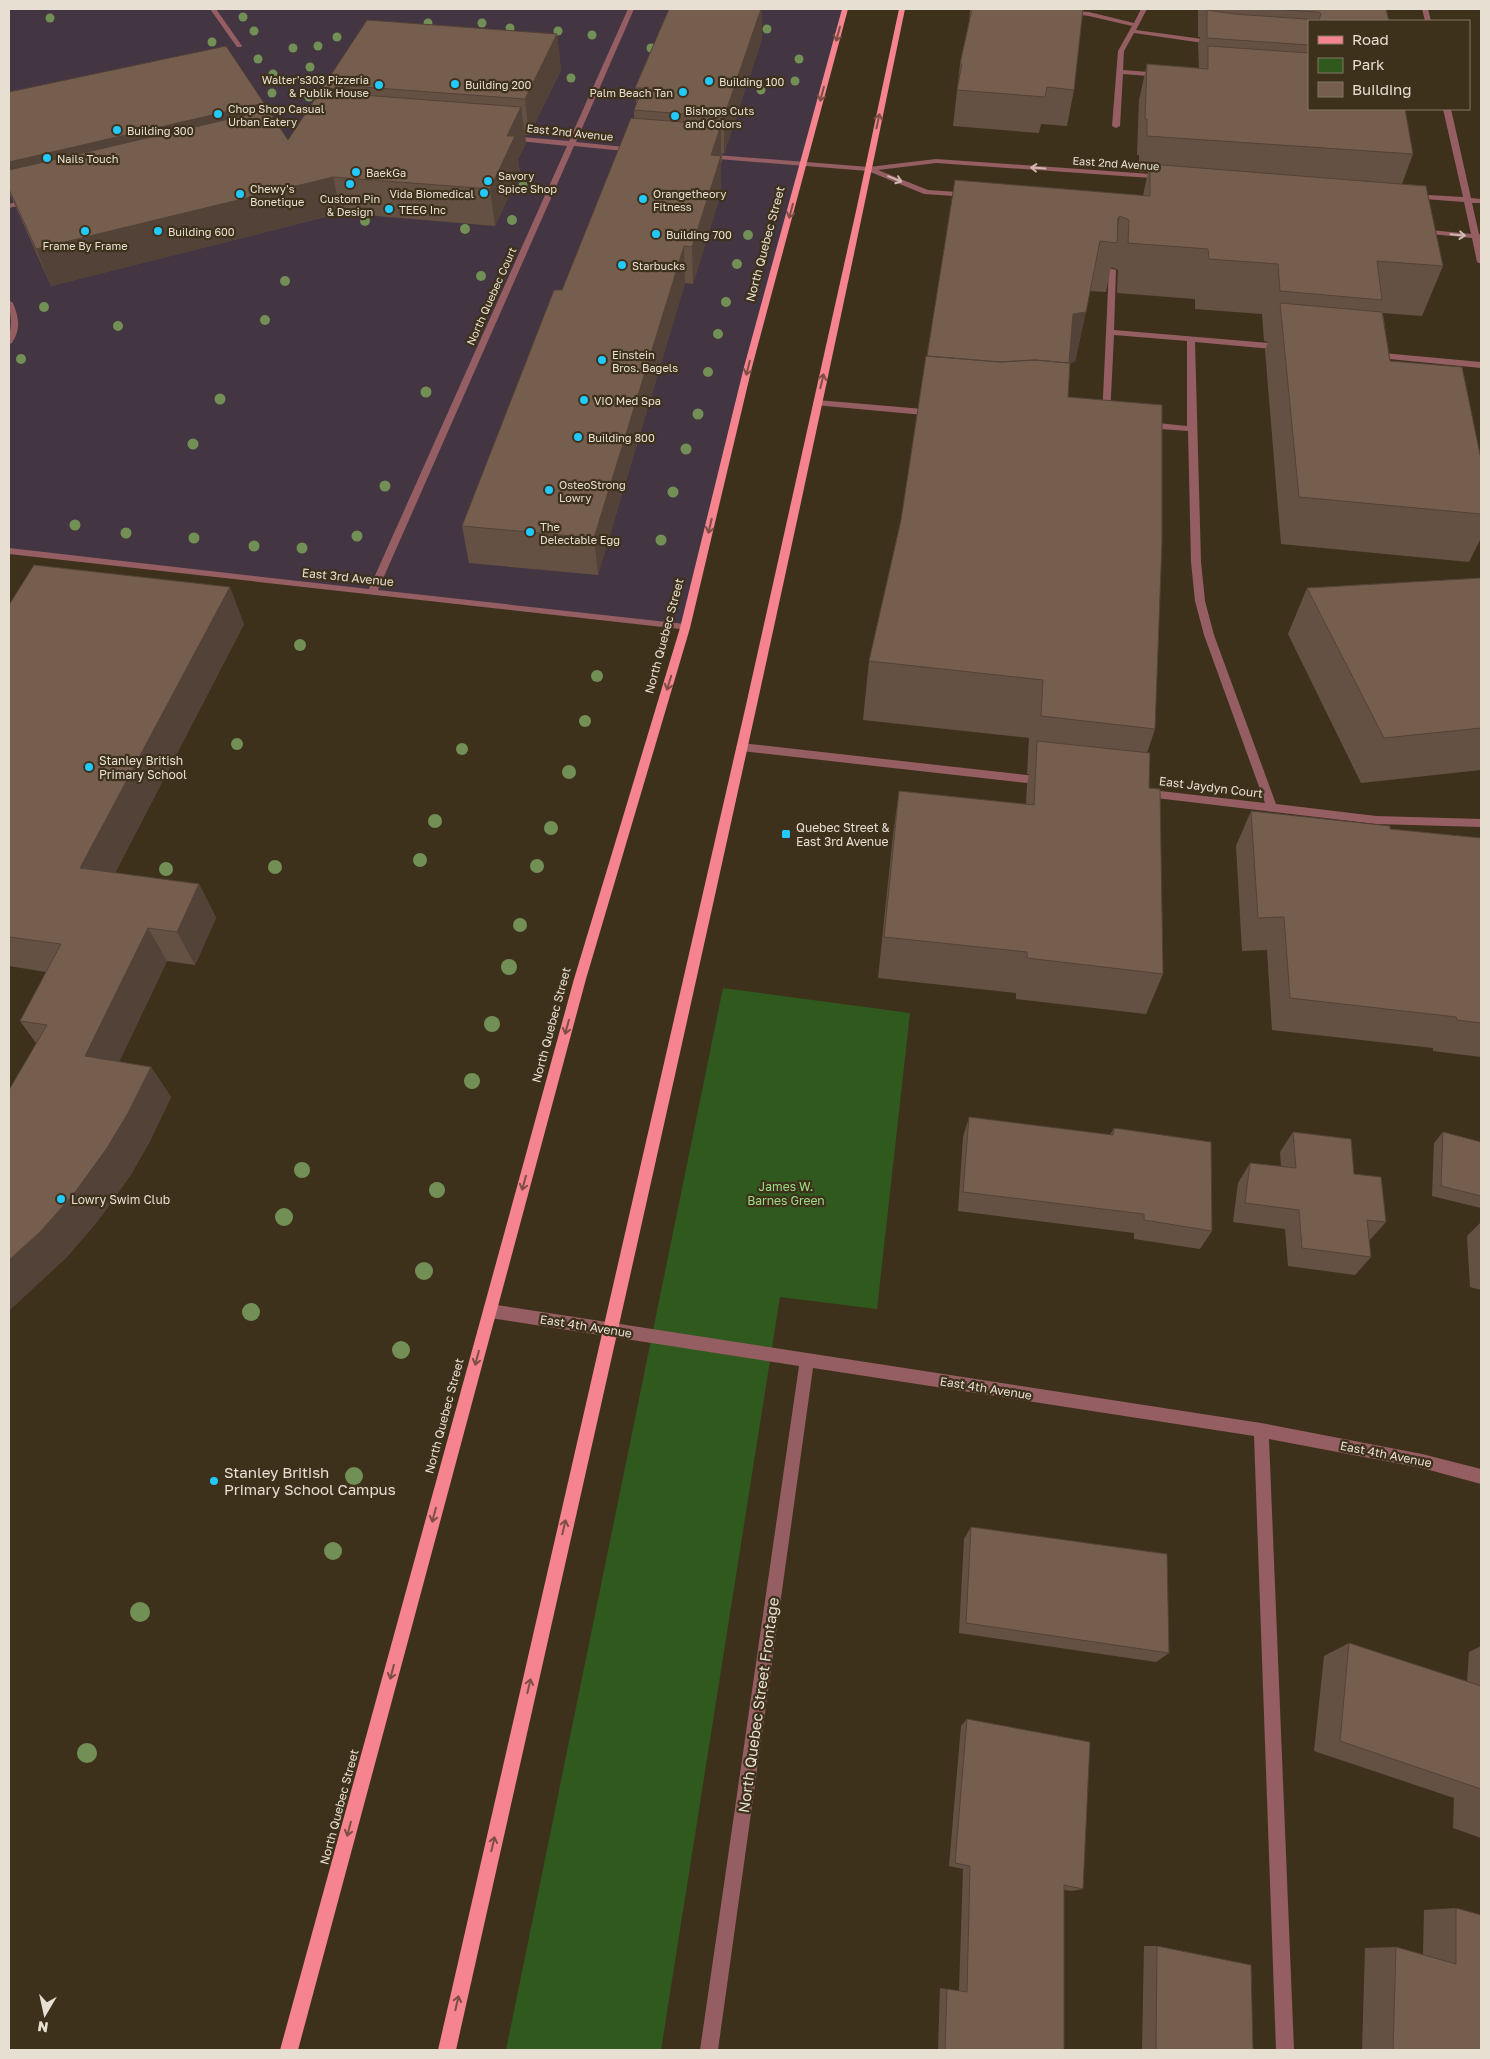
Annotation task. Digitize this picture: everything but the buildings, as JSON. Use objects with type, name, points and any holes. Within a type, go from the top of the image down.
[{"type":"main road","name":"North Quebec Street","points":[[289,2050],[580,980],[685,628],[748,367],[845,9]]},
{"type":"main road","points":[[447,2050],[608,1330],[742,747],[869,169],[902,9]]},
{"type":"street","points":[[215,9],[239,46]]},
{"type":"street","name":"North Quebec Court","points":[[372,592],[631,9]]},
{"type":"street","points":[[1051,9],[1089,14],[1133,28],[1225,45]]},
{"type":"street","points":[[1116,126],[1121,51],[1144,9]]},
{"type":"street","points":[[1119,72],[1166,75]]},
{"type":"street","points":[[1446,110],[1466,200],[1478,237],[1481,262]]},
{"type":"street","name":"East 2nd Avenue","points":[[499,137],[572,142],[640,150]]},
{"type":"street","name":"East 2nd Avenue","points":[[697,155],[869,169],[936,161],[1175,178]]},
{"type":"street","name":"East 2nd Avenue","points":[[869,169],[927,192],[975,196]]},
{"type":"street","points":[[1399,195],[1481,202]]},
{"type":"street","points":[[9,206],[39,198]]},
{"type":"street","points":[[1413,231],[1478,237]]},
{"type":"street","points":[[1105,422],[1112,270]]},
{"type":"street","points":[[9,303],[16,318],[16,327],[9,341]]},
{"type":"street","points":[[1110,332],[1294,348]]},
{"type":"street","points":[[1191,339],[1196,562],[1200,601],[1209,635],[1272,808]]},
{"type":"street","points":[[1362,354],[1481,365]]},
{"type":"street","points":[[817,403],[941,414]]},
{"type":"street","points":[[1134,424],[1192,429]]},
{"type":"street","name":"East 3rd Avenue","points":[[9,551],[685,628]]},
{"type":"street","points":[[742,747],[1056,783]]},
{"type":"street","name":"East Jaydyn Court","points":[[1134,792],[1376,820],[1481,823]]},
{"type":"street","name":"East 4th Avenue","points":[[490,1311],[1262,1430],[1422,1461],[1481,1476]]},
{"type":"street","name":"North Quebec Street Frontage","points":[[708,2050],[807,1361]]},
{"type":"street","points":[[1262,1430],[1284,2050]]},
{"type":"shaded area","points":[[9,9],[845,9],[685,628],[9,551]]},
{"type":"green space","name":"James W. Barnes Green","points":[[723,988],[910,1013],[877,1309],[780,1297],[661,2050],[506,2050]]},
{"type":"place","name":"Building 100","points":[[709,81]]},
{"type":"place","name":"Building 200","points":[[455,84]]},
{"type":"place","name":"Walter's303 Pizzeria & Publik House","points":[[379,85]]},
{"type":"place","name":"Palm Beach Tan","points":[[683,92]]},
{"type":"place","name":"Chop Shop Casual Urban Eatery","points":[[218,114]]},
{"type":"place","name":"Bishops Cuts and Colors","points":[[675,116]]},
{"type":"place","name":"Building 300","points":[[117,130]]},
{"type":"place","name":"Nails Touch","points":[[47,158]]},
{"type":"place","name":"BaekGa","points":[[356,172]]},
{"type":"place","name":"Savory Spice Shop","points":[[488,181]]},
{"type":"place","name":"Custom Pin & Design","points":[[350,184]]},
{"type":"place","name":"Vida Biomedical","points":[[484,193]]},
{"type":"place","name":"Chewy's Bonetique","points":[[240,194]]},
{"type":"place","name":"Orangetheory Fitness","points":[[643,199]]},
{"type":"place","name":"TEEG Inc","points":[[389,209]]},
{"type":"place","name":"Frame By Frame","points":[[85,231]]},
{"type":"place","name":"Building 600","points":[[158,231]]},
{"type":"place","name":"Building 700","points":[[656,234]]},
{"type":"place","name":"Starbucks","points":[[622,265]]},
{"type":"place","name":"Einstein Bros. Bagels","points":[[602,360]]},
{"type":"place","name":"VIO Med Spa","points":[[584,400]]},
{"type":"place","name":"Building 800","points":[[578,437]]},
{"type":"place","name":"OsteoStrong Lowry","points":[[549,490]]},
{"type":"place","name":"The Delectable Egg","points":[[530,532]]},
{"type":"place","name":"Stanley British Primary School","points":[[89,767]]},
{"type":"place","name":"Quebec Street & East 3rd Avenue","points":[[786,834]]},
{"type":"place","name":"Lowry Swim Club","points":[[61,1199]]},
{"type":"place","name":"Stanley British Primary School Campus","points":[[214,1481]]}]
